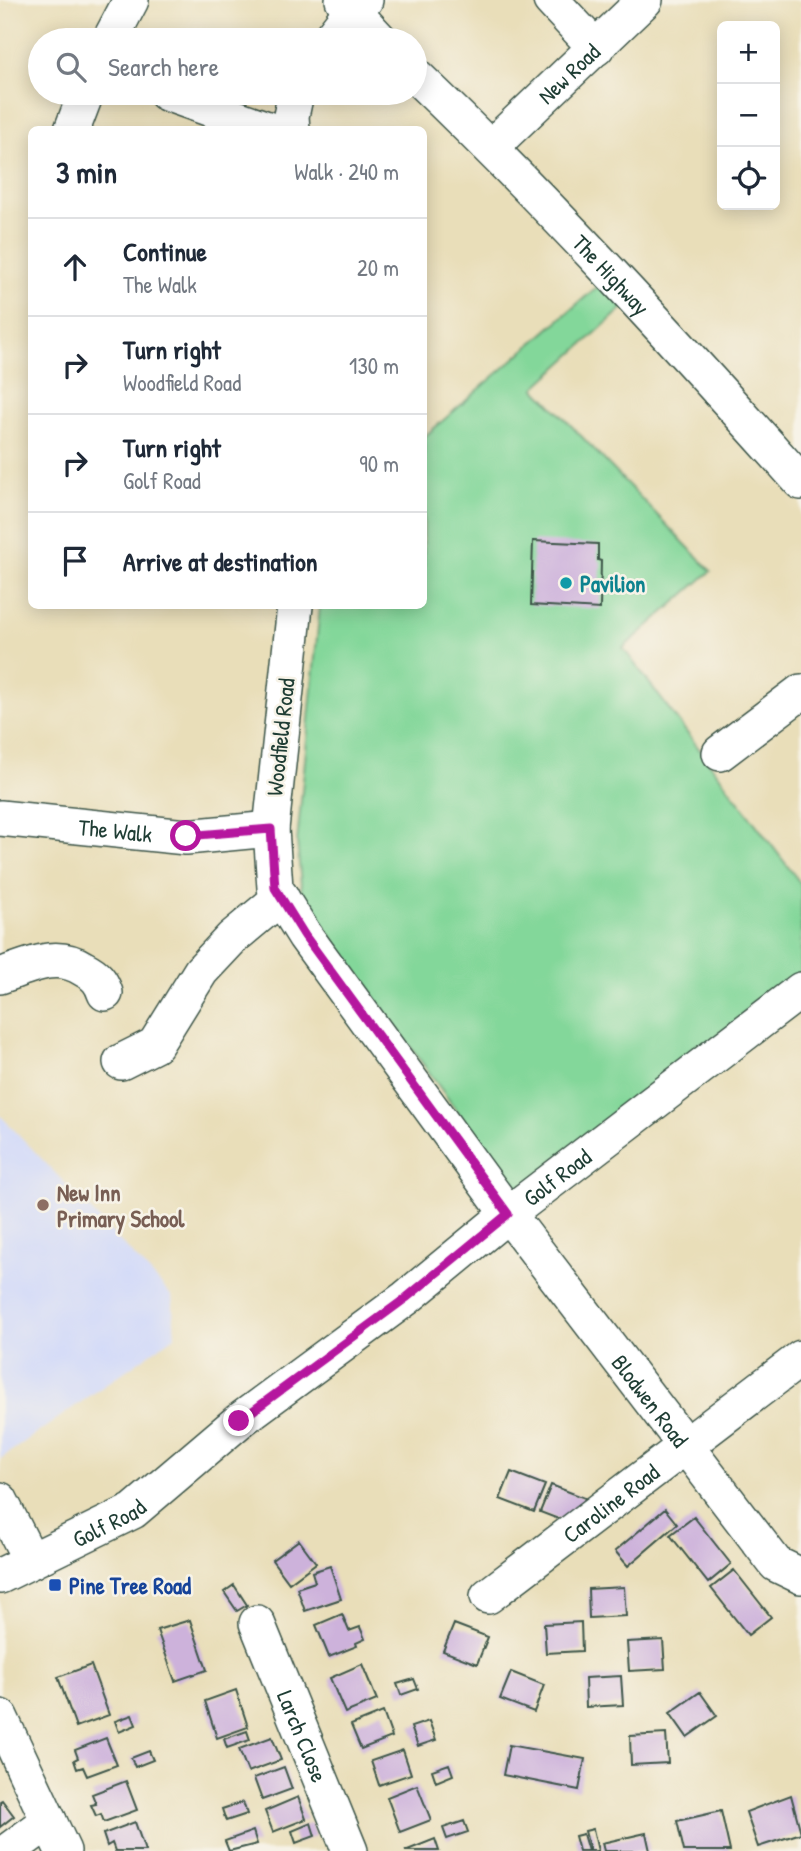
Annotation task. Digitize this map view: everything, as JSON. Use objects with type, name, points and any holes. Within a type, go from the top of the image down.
[{"type":"street","points":[[116,28],[131,0]]},
{"type":"street","points":[[551,0],[596,48]]},
{"type":"street","name":"New Road","points":[[491,148],[645,0]]},
{"type":"street","points":[[337,28],[353,3],[371,28]]},
{"type":"street","name":"The Highway","points":[[427,87],[491,148],[649,313],[801,482]]},
{"type":"street","points":[[74,126],[81,105]]},
{"type":"street","points":[[200,105],[259,126]]},
{"type":"street","points":[[292,126],[293,105]]},
{"type":"street","name":"Woodfield Road","points":[[295,609],[271,829],[275,888],[305,936],[508,1214]]},
{"type":"street","points":[[720,753],[801,692]]},
{"type":"street","name":"The Walk","points":[[0,818],[186,836],[271,829]]},
{"type":"street","points":[[121,1062],[155,1045],[201,971],[232,937],[281,897]]},
{"type":"street","points":[[0,976],[55,958],[73,961],[90,972],[101,981],[105,993]]},
{"type":"street","name":"Golf Road","points":[[0,1576],[133,1511],[239,1421],[406,1298],[508,1214],[801,989]]},
{"type":"street","name":"Blodwen Road","points":[[508,1214],[776,1564],[801,1576]]},
{"type":"street","name":"Caroline Road","points":[[488,1596],[801,1358]]},
{"type":"street","points":[[0,1500],[31,1561]]},
{"type":"street","name":"Larch Close","points":[[257,1623],[350,1851]]},
{"type":"street","points":[[0,1717],[56,1836],[8,1851]]},
{"type":"shaded area","name":"New Inn Primary School","points":[[0,1115],[172,1296],[175,1336],[0,1459]]},
{"type":"green space","points":[[612,274],[634,298],[535,388],[711,571],[623,648],[801,884],[801,990],[523,1203],[302,896],[297,842],[320,609],[427,609],[427,434]]},
{"type":"building","name":"Pavilion","points":[[533,541],[598,544],[598,560],[601,561],[600,609],[531,605]]},
{"type":"building","points":[[511,1472],[545,1485],[534,1512],[500,1499]]},
{"type":"building","points":[[551,1485],[585,1498],[574,1525],[540,1512]]},
{"type":"building","points":[[665,1509],[677,1524],[628,1566],[615,1551]]},
{"type":"building","points":[[694,1517],[731,1564],[708,1583],[670,1535]]},
{"type":"building","points":[[299,1540],[316,1563],[289,1583],[272,1560]]},
{"type":"building","points":[[330,1566],[341,1599],[305,1611],[297,1588],[315,1582],[312,1572]]},
{"type":"building","points":[[734,1570],[771,1617],[748,1635],[711,1588]]},
{"type":"building","points":[[234,1585],[247,1605],[237,1611],[224,1592]]},
{"type":"building","points":[[624,1587],[626,1616],[589,1618],[588,1589]]},
{"type":"building","points":[[342,1614],[349,1631],[360,1627],[365,1639],[356,1643],[357,1646],[329,1657],[316,1625]]},
{"type":"building","points":[[190,1620],[207,1670],[175,1681],[157,1630]]},
{"type":"building","points":[[581,1622],[582,1651],[546,1653],[544,1624]]},
{"type":"building","points":[[454,1624],[488,1637],[477,1664],[443,1651]]},
{"type":"building","points":[[663,1640],[665,1669],[629,1671],[627,1642]]},
{"type":"building","points":[[362,1664],[377,1700],[345,1713],[330,1678]]},
{"type":"building","points":[[91,1665],[109,1715],[76,1727],[58,1677]]},
{"type":"building","points":[[511,1672],[544,1685],[534,1712],[500,1699]]},
{"type":"building","points":[[621,1676],[623,1705],[586,1707],[585,1678]]},
{"type":"building","points":[[414,1679],[418,1689],[401,1695],[397,1684]]},
{"type":"building","points":[[236,1690],[248,1727],[217,1738],[205,1701]]},
{"type":"building","points":[[700,1692],[717,1716],[687,1737],[670,1713]]},
{"type":"building","points":[[383,1712],[392,1737],[361,1749],[351,1725]]},
{"type":"building","points":[[132,1715],[136,1725],[119,1732],[115,1721]]},
{"type":"building","points":[[429,1721],[436,1740],[418,1746],[411,1727]]},
{"type":"building","points":[[247,1731],[250,1740],[227,1748],[224,1739]]},
{"type":"building","points":[[666,1734],[668,1763],[631,1765],[630,1736]]},
{"type":"building","points":[[272,1737],[281,1760],[248,1772],[239,1749]]},
{"type":"building","points":[[106,1738],[117,1765],[87,1776],[83,1767],[77,1769],[74,1760],[78,1758],[75,1750]]},
{"type":"building","points":[[509,1745],[585,1759],[579,1790],[503,1775]]},
{"type":"building","points":[[403,1750],[411,1774],[379,1785],[371,1761]]},
{"type":"building","points":[[149,1751],[153,1760],[135,1767],[131,1758]]},
{"type":"building","points":[[449,1764],[453,1775],[436,1782],[432,1770]]},
{"type":"building","points":[[284,1767],[292,1789],[262,1800],[254,1778]]},
{"type":"building","points":[[126,1781],[137,1810],[104,1822],[101,1814],[96,1816],[91,1805],[96,1804],[92,1794]]},
{"type":"building","points":[[417,1785],[431,1820],[400,1832],[387,1797]]},
{"type":"building","points":[[791,1795],[801,1833],[758,1847],[746,1812]]},
{"type":"building","points":[[298,1797],[306,1819],[273,1832],[265,1811]]},
{"type":"building","points":[[2,1800],[14,1816],[0,1827],[0,1801]]},
{"type":"building","points":[[243,1802],[247,1814],[226,1821],[222,1809]]},
{"type":"building","points":[[721,1811],[730,1851],[684,1851],[677,1821]]},
{"type":"building","points":[[464,1821],[468,1832],[447,1839],[443,1828]]},
{"type":"building","points":[[135,1822],[145,1851],[115,1851],[112,1843],[107,1846],[103,1834]]},
{"type":"building","points":[[311,1823],[315,1836],[296,1843],[292,1831]]},
{"type":"building","points":[[593,1829],[598,1851],[590,1851],[585,1831]]},
{"type":"building","points":[[253,1831],[257,1844],[229,1851],[225,1841]]},
{"type":"building","points":[[646,1833],[650,1851],[604,1851],[602,1843]]},
{"type":"building","points":[[583,1834],[588,1851],[579,1851],[575,1836]]},
{"type":"building","points":[[435,1839],[439,1851],[405,1851]]},
{"type":"place","name":"Pavilion","points":[[566,583]]},
{"type":"place","name":"New Inn Primary School","points":[[43,1205]]},
{"type":"place","name":"Pine Tree Road","points":[[55,1585]]},
{"type":"route","points":[[186,836],[271,829],[275,888],[305,936],[508,1214],[406,1298],[239,1421]]}]
